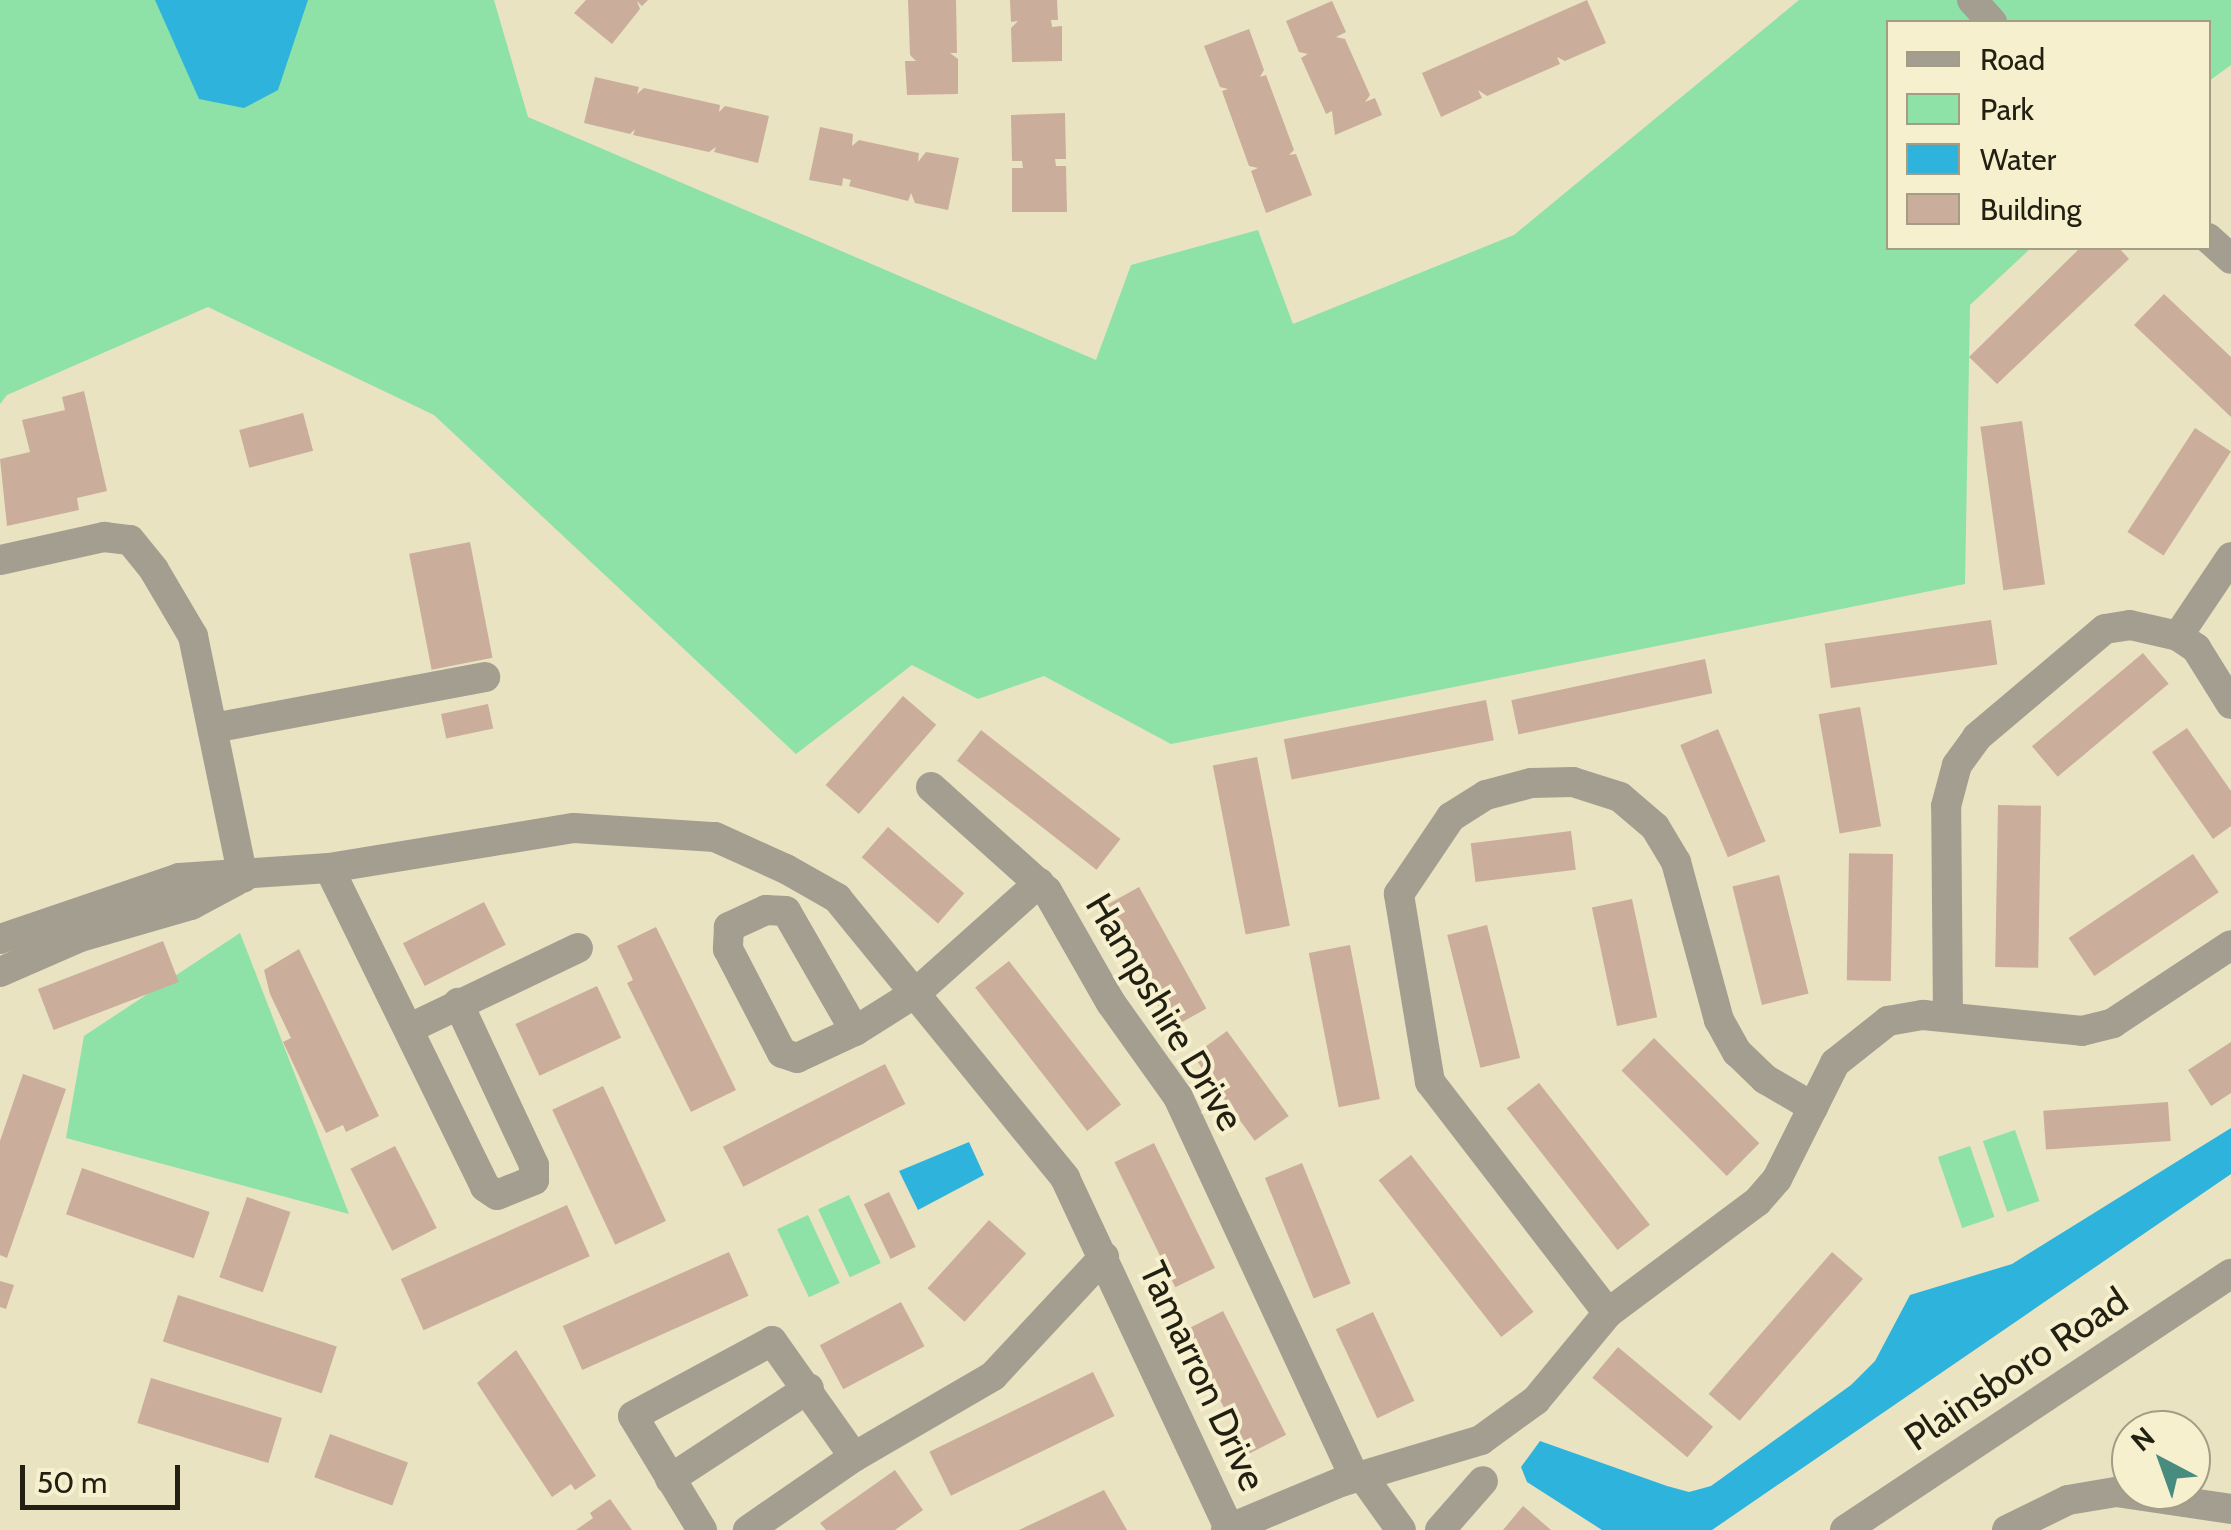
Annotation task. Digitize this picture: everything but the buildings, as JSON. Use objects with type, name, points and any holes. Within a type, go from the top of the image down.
[{"type":"street","points":[[1972,0],[1990,20]]},
{"type":"street","points":[[2211,241],[2231,260]]},
{"type":"street","points":[[0,560],[104,537],[130,540],[194,636],[243,878]]},
{"type":"street","points":[[2178,636],[2231,557]]},
{"type":"street","points":[[1948,1017],[1946,806],[1956,765],[1977,737],[2105,629],[2130,624],[2178,636],[2196,648],[2231,704]]},
{"type":"street","points":[[213,728],[485,677]]},
{"type":"street","points":[[1608,1313],[1430,1082],[1399,894],[1442,826],[1486,795],[1531,783],[1573,782],[1620,797],[1655,827],[1676,862],[1719,1020],[1737,1052],[1764,1079],[1812,1107]]},
{"type":"street","name":"Hampshire Drive","points":[[931,787],[1039,882],[1110,1003],[1178,1097],[1359,1478],[1401,1530]]},
{"type":"street","name":"Tamarron Drive","points":[[243,878],[574,828],[715,837],[837,898],[1066,1178],[1228,1529]]},
{"type":"street","points":[[328,868],[485,1187],[497,1195],[534,1180],[534,1164],[458,1004]]},
{"type":"street","points":[[0,938],[179,878],[243,878]]},
{"type":"street","points":[[0,972],[80,936],[191,905],[243,878]]},
{"type":"street","points":[[855,1031],[786,910],[766,910],[729,927],[728,949],[782,1053],[797,1058],[855,1031],[916,992],[1039,882]]},
{"type":"street","points":[[1228,1529],[1359,1478],[1481,1440],[1536,1400],[1608,1313],[1756,1202],[1777,1179],[1835,1063],[1856,1041],[1888,1021],[1948,1017],[2082,1031],[2113,1023],[2231,946]]},
{"type":"street","points":[[410,1028],[578,948]]},
{"type":"street","name":"Tamarron Drive","points":[[748,1530],[854,1456],[994,1376],[1104,1257]]},
{"type":"street","name":"Plainsboro Road","points":[[1845,1530],[2231,1274]]},
{"type":"street","points":[[702,1530],[634,1422],[640,1407],[766,1341],[780,1344],[854,1456]]},
{"type":"street","points":[[670,1479],[809,1388]]},
{"type":"street","points":[[1440,1530],[1483,1482]]},
{"type":"street","points":[[2007,1530],[2068,1500],[2116,1492],[2231,1510]]},
{"type":"green space","points":[[0,0],[494,0],[528,117],[1096,360],[1131,265],[1258,230],[1293,324],[1514,235],[1799,0],[2231,0],[2231,65],[2211,80],[2211,20],[1886,20],[1886,250],[2029,250],[1970,305],[1965,584],[1171,744],[1044,676],[978,699],[912,665],[796,754],[434,415],[208,307],[7,395],[0,404]]},
{"type":"green space","points":[[240,933],[349,1214],[66,1138],[84,1036]]},
{"type":"green space","points":[[2015,1130],[2039,1201],[2007,1212],[1983,1141]]},
{"type":"green space","points":[[1970,1146],[1994,1217],[1962,1228],[1938,1157]]},
{"type":"green space","points":[[849,1195],[881,1263],[850,1277],[818,1209]]},
{"type":"green space","points":[[808,1215],[840,1283],[809,1297],[777,1229]]},
{"type":"water","points":[[155,0],[308,0],[278,90],[244,108],[199,99]]},
{"type":"water","points":[[2231,1128],[2231,1174],[1712,1530],[1602,1530],[1527,1482],[1521,1467],[1540,1441],[1689,1492],[1711,1486],[1851,1385],[1875,1361],[1910,1295],[2012,1264]]},
{"type":"water","points":[[969,1142],[984,1175],[918,1210],[899,1171]]}]
